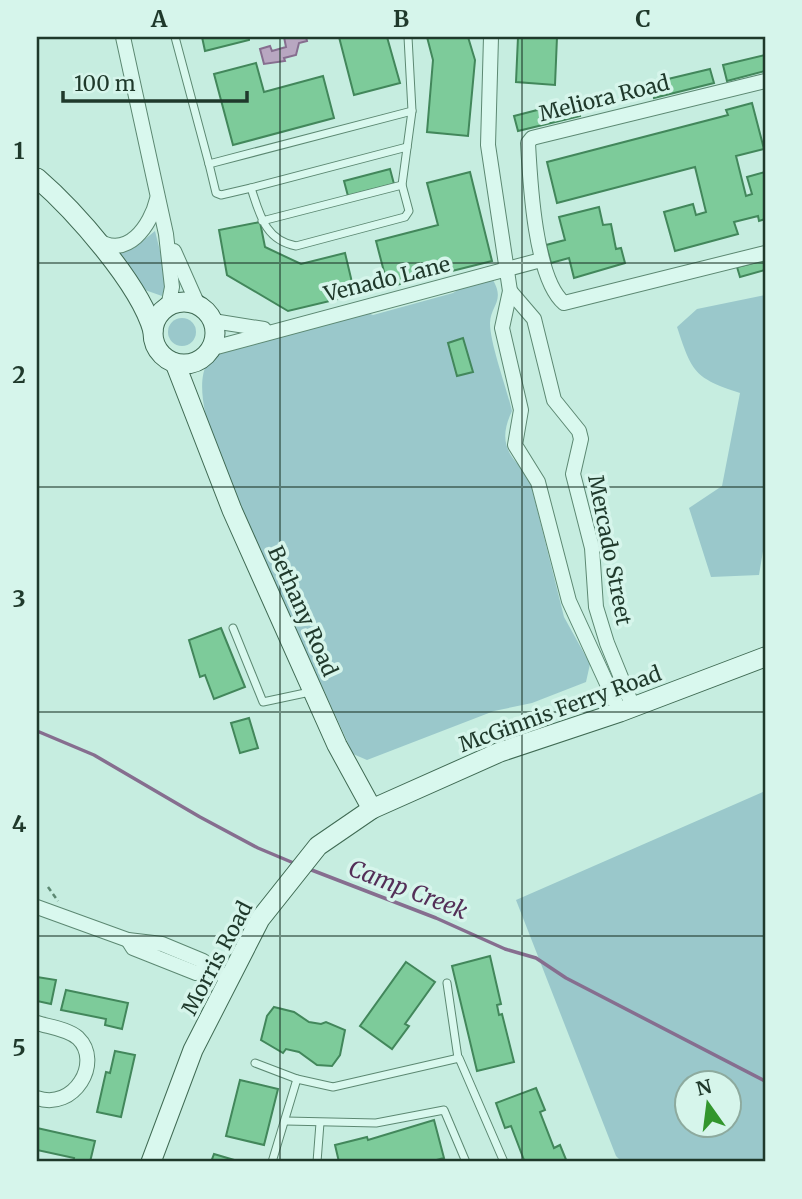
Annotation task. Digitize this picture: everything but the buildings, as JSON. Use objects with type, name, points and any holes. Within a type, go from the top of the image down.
[{"type":"street","points":[[123,37],[166,234],[172,284],[165,309],[153,331]]},
{"type":"street","name":"Mercado Street","points":[[491,37],[488,145],[510,291],[502,328],[521,410],[515,445],[538,482],[567,594],[627,709]]},
{"type":"street","name":"Meliora Road","points":[[765,81],[532,138],[529,152],[541,260],[558,298],[564,303],[765,253]]},
{"type":"street","points":[[37,178],[91,236],[138,296],[158,349],[175,363],[206,354],[213,321],[198,305],[166,234]]},
{"type":"street","points":[[91,236],[102,244],[113,245],[134,239],[147,228],[158,194]]},
{"type":"street","points":[[505,270],[541,260]]},
{"type":"street","name":"Venado Lane","points":[[206,354],[279,328],[505,270]]},
{"type":"street","name":"Mercado Street","points":[[510,291],[534,319],[554,400],[579,431],[581,439],[573,474],[592,548],[596,607],[627,709]]},
{"type":"street","points":[[138,296],[165,309],[181,302],[198,305]]},
{"type":"street","name":"Venado Lane","points":[[213,321],[248,328],[279,328]]},
{"type":"street","name":"Bethany Road","points":[[200,428],[196,382],[206,354]]},
{"type":"street","name":"Bethany Road","points":[[175,363],[228,500],[337,745],[372,810]]},
{"type":"street","name":"McGinnis Ferry Road","points":[[372,810],[500,752],[627,709],[765,657]]},
{"type":"street","name":"Morris Road","points":[[151,1162],[193,1050],[260,919],[318,846],[372,810]]},
{"type":"street","points":[[37,907],[128,940],[133,948],[174,956],[196,973],[207,969],[232,978]]},
{"type":"street","points":[[37,1023],[77,1037],[84,1047],[86,1058],[79,1085],[72,1094],[54,1101],[37,1098]]},
{"type":"lane","points":[[175,37],[216,193],[221,195],[251,188],[407,148]]},
{"type":"lane","points":[[251,188],[268,232],[286,244],[296,246],[405,218],[409,211],[402,185],[412,111],[408,37]]},
{"type":"lane","points":[[209,164],[412,111]]},
{"type":"lane","points":[[262,221],[402,185]]},
{"type":"lane","points":[[233,628],[263,702],[314,691]]},
{"type":"lane","points":[[447,984],[458,1058],[504,1162]]},
{"type":"lane","points":[[255,1062],[297,1079],[333,1087],[458,1058]]},
{"type":"lane","points":[[272,1162],[297,1079]]},
{"type":"lane","points":[[286,1121],[320,1124],[376,1123],[444,1110],[466,1162]]},
{"type":"lane","points":[[317,1162],[320,1124]]},
{"type":"shaded area","points":[[284,37],[306,37],[307,41],[299,43],[296,55],[284,58],[285,61],[264,64],[260,49],[270,46],[272,51],[286,47]]},
{"type":"shaded area","points":[[155,231],[167,279],[162,296],[145,290],[118,253],[134,248]]},
{"type":"shaded area","points":[[493,280],[498,298],[491,317],[491,332],[512,411],[506,430],[506,445],[514,460],[528,473],[564,617],[590,664],[586,682],[532,703],[494,711],[367,760],[353,754],[230,486],[208,424],[202,389],[203,374],[208,362],[217,354],[256,339],[365,312],[373,315],[453,293],[466,285]]},
{"type":"shaded area","points":[[765,295],[765,539],[759,575],[711,577],[689,508],[722,486],[740,393],[713,383],[697,371],[691,364],[677,327],[697,309]]},
{"type":"shaded area","points":[[182,318],[192,322],[196,332],[192,342],[182,346],[172,342],[168,332],[172,322]]},
{"type":"shaded area","points":[[765,791],[765,1162],[622,1162],[616,1156],[516,900]]},
{"type":"waterway","name":"Camp Creek","points":[[37,731],[94,755],[200,817],[258,848],[296,864]]},
{"type":"waterway","name":"Camp Creek","points":[[309,869],[436,918],[505,949],[536,958],[566,978],[765,1081]]}]
